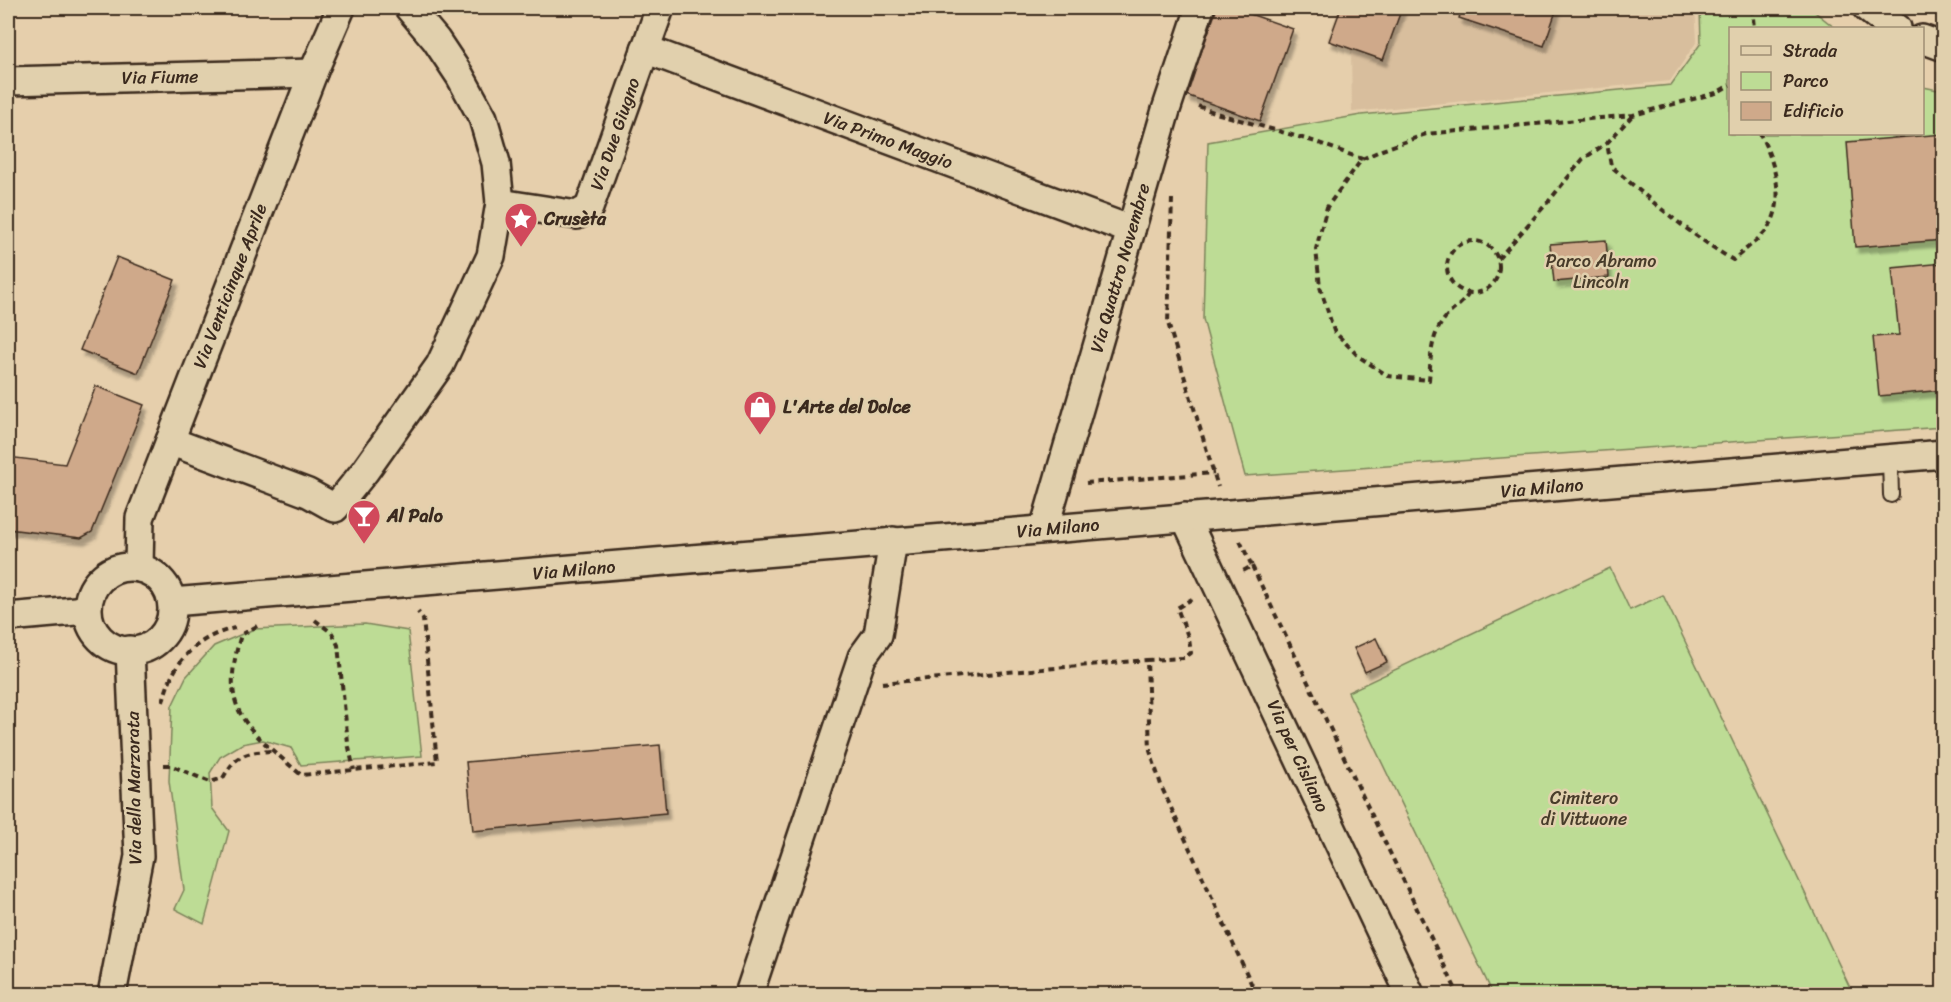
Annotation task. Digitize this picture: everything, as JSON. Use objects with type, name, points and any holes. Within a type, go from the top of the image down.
[{"type":"street","name":"Via Venticinque Aprile","points":[[139,568],[140,518],[313,73],[341,8]]},
{"type":"street","points":[[170,441],[308,493],[335,508],[365,471],[440,365],[491,256],[500,203],[496,163],[483,118],[460,76],[436,40],[409,8]]},
{"type":"street","name":"Via Due Giugno","points":[[500,203],[577,214],[589,208],[660,8]]},
{"type":"street","name":"Via Quattro Novembre","points":[[1044,529],[1171,95],[1200,8]]},
{"type":"street","points":[[1867,8],[1894,27]]},
{"type":"street","points":[[1924,39],[1944,47]]},
{"type":"street","name":"Via Primo Maggio","points":[[645,49],[1131,230]]},
{"type":"street","name":"Via Fiume","points":[[8,81],[313,73]]},
{"type":"street","name":"Via Milano","points":[[172,602],[413,584],[893,541],[1944,454]]},
{"type":"street","name":"Via per Cisliano","points":[[1185,517],[1410,994]]},
{"type":"street","points":[[749,994],[862,657],[878,635],[893,541]]},
{"type":"street","points":[[120,568],[139,568],[152,573],[165,585],[172,602],[171,618],[160,639],[145,649],[130,651],[121,651],[100,640],[92,629],[87,610],[93,589],[102,577],[120,568]]},
{"type":"street","points":[[8,616],[87,610]]},
{"type":"street","name":"Via della Marzorata","points":[[112,994],[139,856],[130,651]]},
{"type":"lane","points":[[1890,459],[1891,495]]},
{"type":"path","points":[[1752,8],[1754,27]]},
{"type":"path","points":[[1469,293],[1464,302],[1446,316],[1433,337],[1429,380],[1388,376],[1358,356],[1334,331],[1320,287],[1316,249],[1327,207],[1362,159],[1426,134],[1633,115],[1716,93],[1729,87]]},
{"type":"path","points":[[1171,95],[1216,113],[1306,139],[1362,159]]},
{"type":"path","points":[[1498,259],[1583,159],[1607,143],[1633,115]]},
{"type":"path","points":[[1607,143],[1611,166],[1670,218],[1733,260],[1768,229],[1777,206],[1776,182],[1769,152],[1760,135]]},
{"type":"path","points":[[1172,196],[1168,323],[1227,514],[1458,994]]},
{"type":"path","points":[[1472,240],[1488,245],[1498,259],[1500,268],[1493,284],[1486,290],[1469,293],[1453,285],[1446,269],[1450,253],[1456,246],[1472,240]]},
{"type":"path","points":[[1059,480],[1080,483],[1214,473]]},
{"type":"path","points":[[853,686],[1184,658],[1191,653],[1189,639],[1178,608],[1216,584],[1252,566]]},
{"type":"path","points":[[248,625],[258,624],[241,635],[234,658],[232,680],[236,708],[252,732],[301,775],[437,762],[423,619],[416,609],[413,584]]},
{"type":"path","points":[[291,593],[294,615],[319,621],[332,633],[338,645],[348,743],[354,770]]},
{"type":"path","points":[[162,710],[163,699],[176,667],[196,644],[239,627]]},
{"type":"path","points":[[1147,660],[1150,751],[1162,788],[1256,994]]},
{"type":"path","points":[[161,765],[170,765],[210,782],[223,778],[231,764],[251,752],[274,751]]},
{"type":"shaded area","points":[[1339,8],[1695,8],[1697,41],[1670,81],[1352,112],[1351,50],[1327,40]]},
{"type":"green space","name":"Parco Abramo Lincoln","points":[[1700,8],[1810,8],[1834,27],[1729,27],[1729,135],[1924,135],[1924,87],[1943,91],[1943,427],[1245,476],[1203,319],[1208,142],[1361,115],[1671,85],[1701,43]]},
{"type":"green space","name":"Cimitero di Vittuone","points":[[1610,568],[1630,610],[1663,595],[1853,994],[1493,994],[1348,692]]},
{"type":"green space","points":[[365,624],[408,631],[422,756],[301,765],[291,748],[263,740],[242,744],[220,757],[210,773],[212,808],[229,831],[204,924],[175,909],[184,890],[169,781],[172,706],[186,677],[214,646],[254,629]]},
{"type":"building","points":[[1217,8],[1233,8],[1293,29],[1260,121],[1186,95]]},
{"type":"building","points":[[1341,8],[1402,8],[1383,60],[1329,41]]},
{"type":"building","points":[[1462,8],[1557,8],[1544,46],[1459,18]]},
{"type":"building","points":[[1944,134],[1944,240],[1855,247],[1847,142]]},
{"type":"building","points":[[1606,240],[1609,277],[1554,282],[1550,244]]},
{"type":"building","points":[[117,257],[175,280],[138,373],[80,350]]},
{"type":"building","points":[[1944,263],[1944,390],[1879,396],[1873,337],[1899,335],[1892,268]]},
{"type":"building","points":[[96,386],[144,405],[92,532],[81,538],[8,529],[8,457],[65,464]]},
{"type":"building","points":[[1376,638],[1387,662],[1365,672],[1354,648]]},
{"type":"building","points":[[660,745],[666,813],[473,831],[466,762]]},
{"type":"place","name":"Crusèta","points":[[521,248]]},
{"type":"place","name":"L'Arte del Dolce","points":[[760,436]]},
{"type":"place","name":"Al Palo","points":[[364,545]]}]
